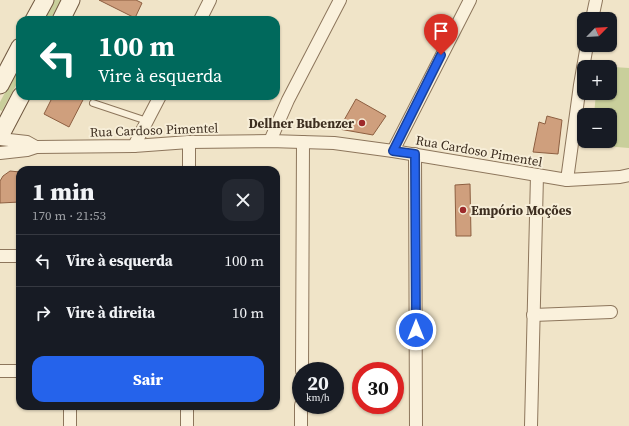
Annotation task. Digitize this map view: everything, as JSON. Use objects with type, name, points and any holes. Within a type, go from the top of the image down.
[{"type":"main road","points":[[36,16],[45,0]]},
{"type":"main road","points":[[63,16],[71,0]]},
{"type":"main road","points":[[0,84],[16,54]]},
{"type":"main road","points":[[0,138],[19,100]]},
{"type":"street","points":[[202,16],[210,0]]},
{"type":"street","points":[[270,141],[288,100],[340,0]]},
{"type":"street","points":[[393,151],[470,0]]},
{"type":"street","points":[[593,12],[596,0]]},
{"type":"street","points":[[566,180],[586,52]]},
{"type":"street","points":[[134,146],[158,100]]},
{"type":"street","name":"Rua Cardoso Pimentel","points":[[0,138],[27,142],[36,147]]},
{"type":"street","name":"Rua Cardoso Pimentel","points":[[0,153],[27,150],[36,147],[134,146],[189,142],[270,141],[334,143],[415,154],[566,180],[620,177],[629,175]]},
{"type":"street","points":[[189,142],[189,166]]},
{"type":"street","points":[[302,362],[303,142]]},
{"type":"street","points":[[415,154],[416,426]]},
{"type":"street","points":[[531,426],[537,175]]},
{"type":"street","points":[[0,256],[16,256]]},
{"type":"street","points":[[533,315],[611,312]]},
{"type":"street","points":[[0,371],[16,371]]},
{"type":"street","points":[[70,410],[70,426]]},
{"type":"street","points":[[187,426],[188,410]]},
{"type":"street","points":[[301,414],[301,426]]},
{"type":"lane","points":[[93,103],[147,121]]},
{"type":"green space","points":[[53,0],[61,0],[52,16],[45,16]]},
{"type":"green space","points":[[617,67],[629,68],[629,148],[617,147],[617,108],[595,108],[595,100],[617,100]]},
{"type":"green space","points":[[16,72],[16,85],[2,111],[0,110],[0,102]]},
{"type":"building","points":[[99,0],[136,0],[142,3],[136,16],[131,16]]},
{"type":"building","name":"Dellner Bubenzer","points":[[356,99],[386,116],[373,135],[339,129]]},
{"type":"building","points":[[51,100],[83,100],[69,127],[44,114]]},
{"type":"building","points":[[547,116],[562,120],[558,154],[533,152],[539,122],[545,124]]},
{"type":"building","points":[[10,171],[16,172],[16,202],[0,203],[0,181],[3,176]]},
{"type":"building","points":[[470,184],[471,236],[456,236],[455,185]]},
{"type":"place","name":"Dellner Bubenzer","points":[[362,123]]},
{"type":"place","name":"Empório Moções","points":[[463,210]]},
{"type":"route","points":[[416,330],[415,154],[393,151],[441,55]]}]
